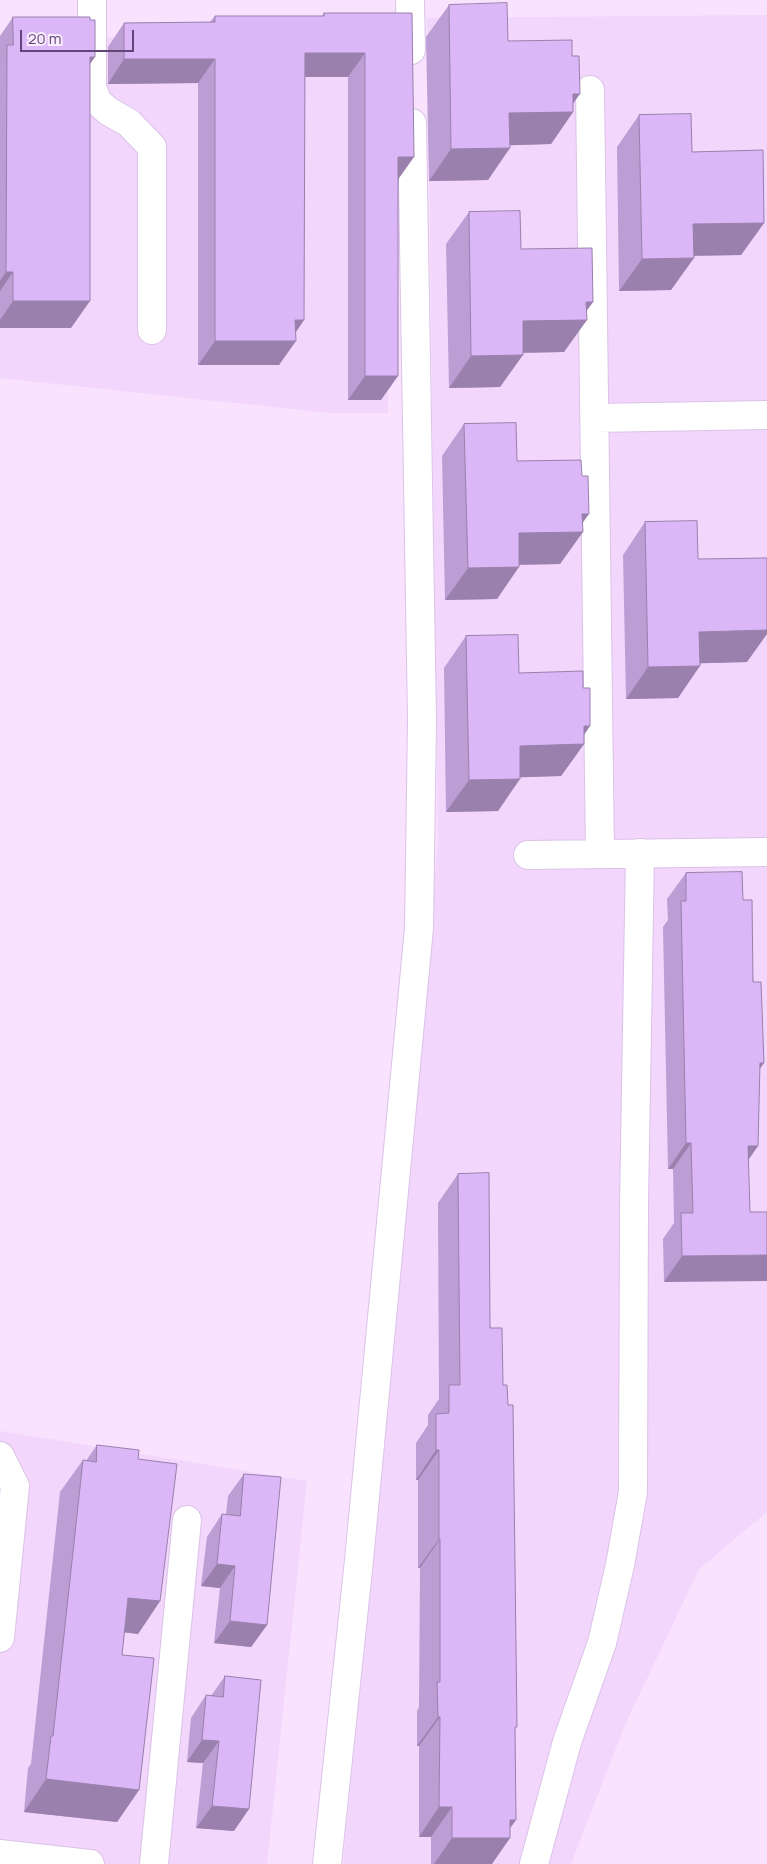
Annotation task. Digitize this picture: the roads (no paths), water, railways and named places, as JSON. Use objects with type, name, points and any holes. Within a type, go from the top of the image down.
[{"type":"street","points":[[92,0],[92,87],[97,101],[108,111],[129,123],[152,147],[152,330]]},
{"type":"street","points":[[327,1864],[360,1560],[419,928],[422,720],[410,0]]},
{"type":"street","points":[[590,90],[600,854]]},
{"type":"street","points":[[595,418],[767,415]]},
{"type":"street","points":[[528,855],[767,852]]},
{"type":"street","points":[[534,1864],[567,1742],[602,1643],[620,1565],[633,1492],[634,1204],[640,854]]},
{"type":"street","points":[[0,1456],[15,1486],[0,1638]]},
{"type":"street","points":[[154,1864],[187,1520]]},
{"type":"street","points":[[0,1854],[90,1864]]}]
